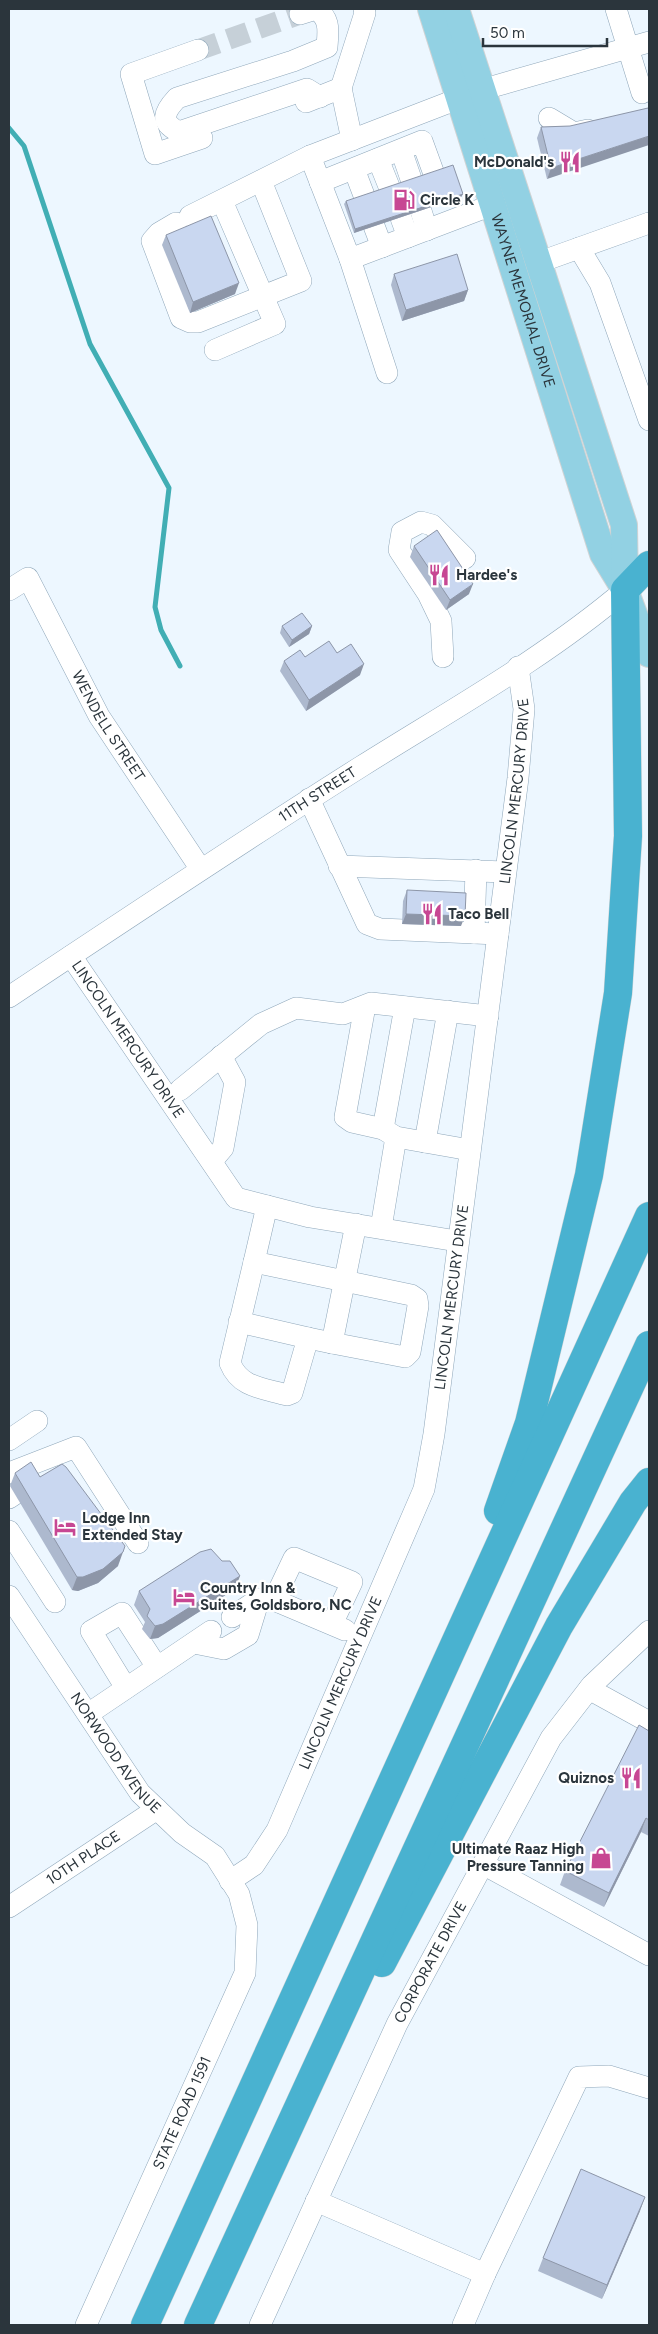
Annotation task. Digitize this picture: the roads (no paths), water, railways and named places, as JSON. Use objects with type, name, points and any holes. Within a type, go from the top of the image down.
[{"type":"highway","points":[[431,1696],[529,1423],[589,1175],[618,993],[628,836],[637,589],[649,565]]},
{"type":"highway","points":[[145,2325],[649,1216]]},
{"type":"highway","points":[[198,2325],[649,1345]]},
{"type":"highway","points":[[303,2095],[387,1956],[559,1626],[633,1502],[649,1482]]},
{"type":"main road","name":"WAYNE MEMORIAL DRIVE","points":[[431,9],[470,94],[537,263],[624,524],[649,654]]},
{"type":"main road","name":"WAYNE MEMORIAL DRIVE","points":[[456,9],[470,94],[492,205],[603,554],[637,589]]},
{"type":"street","points":[[300,14],[316,9],[322,14],[329,25],[327,48],[293,61],[177,98],[167,108],[165,119],[169,127],[179,132],[307,89],[320,97]]},
{"type":"street","points":[[352,140],[340,88],[365,13],[364,9]]},
{"type":"street","points":[[616,9],[642,93]]},
{"type":"street","points":[[261,181],[301,281],[198,322],[190,322],[181,318],[152,241],[189,219],[261,181],[310,156],[470,94],[649,42]]},
{"type":"street","points":[[198,50],[131,74],[155,154],[320,97],[340,88]]},
{"type":"street","points":[[549,118],[574,133],[609,125]]},
{"type":"street","points":[[320,182],[422,141],[434,174]]},
{"type":"street","points":[[401,150],[412,182]]},
{"type":"street","points":[[310,156],[350,260],[388,373]]},
{"type":"street","points":[[378,159],[390,189]]},
{"type":"street","points":[[354,169],[365,198]]},
{"type":"street","points":[[350,260],[382,247],[414,224],[448,212],[492,205]]},
{"type":"street","points":[[189,219],[263,296],[275,324],[215,350]]},
{"type":"street","points":[[537,263],[649,224]]},
{"type":"street","points":[[374,226],[382,247]]},
{"type":"street","points":[[579,248],[600,284],[649,420]]},
{"type":"street","points":[[443,657],[441,621],[428,594],[399,550],[402,532],[421,522],[432,525],[465,558]]},
{"type":"street","name":"WENDELL STREET","points":[[9,590],[28,578],[99,716],[200,868]]},
{"type":"street","name":"11TH STREET","points":[[9,998],[200,868],[518,667],[637,589]]},
{"type":"street","name":"LINCOLN MERCURY DRIVE","points":[[235,1887],[254,1865],[277,1830],[424,1489],[434,1434],[457,1241],[518,778],[524,709],[518,667]]},
{"type":"street","points":[[309,799],[367,924],[380,928],[498,934]]},
{"type":"street","points":[[343,875],[476,870],[505,872]]},
{"type":"street","points":[[474,933],[476,870]]},
{"type":"street","name":"LINCOLN MERCURY DRIVE","points":[[71,956],[236,1198],[267,1206]]},
{"type":"street","points":[[180,1090],[261,1024],[296,1008],[343,1014],[371,1003],[488,1016]]},
{"type":"street","points":[[365,1006],[345,1117],[352,1122],[390,1133],[425,1142],[470,1150]]},
{"type":"street","points":[[381,1228],[405,1007]]},
{"type":"street","points":[[425,1142],[448,1011]]},
{"type":"street","points":[[212,1161],[223,1148],[235,1082],[221,1056]]},
{"type":"street","points":[[308,1338],[292,1393],[287,1395],[243,1382],[235,1376],[230,1364],[267,1206],[310,1217],[457,1241]]},
{"type":"street","points":[[332,1343],[346,1282],[356,1224]]},
{"type":"street","points":[[240,1322],[398,1357],[405,1357],[410,1352],[418,1306],[417,1299],[411,1295],[254,1262]]},
{"type":"street","points":[[9,1440],[37,1421]]},
{"type":"street","points":[[9,1473],[76,1447],[138,1543]]},
{"type":"street","points":[[18,1492],[37,1478],[42,1459]]},
{"type":"street","points":[[9,1532],[55,1602]]},
{"type":"street","points":[[88,1714],[203,1637],[224,1649],[248,1635],[266,1600],[294,1558],[352,1582],[332,1624]]},
{"type":"street","name":"NORWOOD AVENUE","points":[[9,1596],[140,1793],[182,1833],[215,1856],[235,1887]]},
{"type":"street","points":[[232,1617],[266,1600],[360,1636]]},
{"type":"street","points":[[126,1688],[91,1631],[122,1613],[157,1667]]},
{"type":"street","name":"CORPORATE DRIVE","points":[[260,2325],[397,2024],[551,1738],[589,1689],[649,1631]]},
{"type":"street","points":[[589,1689],[649,1722]]},
{"type":"street","name":"10TH PLACE","points":[[9,1908],[157,1809]]},
{"type":"street","points":[[483,1864],[649,1955]]},
{"type":"street","name":"STATE ROAD 1591","points":[[86,2325],[245,1973],[247,1925],[235,1887]]},
{"type":"street","points":[[463,2325],[485,2274],[579,2077],[609,2076],[649,2088]]},
{"type":"street","points":[[316,2201],[485,2274]]},
{"type":"waterway","points":[[9,128],[24,146],[90,344],[169,488],[155,607],[161,630],[180,666]]},
{"type":"tunnel","points":[[198,50],[300,14]]},
{"type":"place","name":"McDonald's","points":[[570,162]]},
{"type":"place","name":"Circle K","points":[[404,200]]},
{"type":"place","name":"Hardee's","points":[[439,575]]},
{"type":"place","name":"Taco Bell","points":[[432,914]]},
{"type":"place","name":"Lodge Inn Extended Stay","points":[[65,1527]]},
{"type":"place","name":"Country Inn & Suites, Goldsboro, NC","points":[[184,1597]]},
{"type":"place","name":"Quiznos","points":[[631,1778]]},
{"type":"place","name":"Ultimate Raaz High Pressure Tanning","points":[[601,1858]]}]
